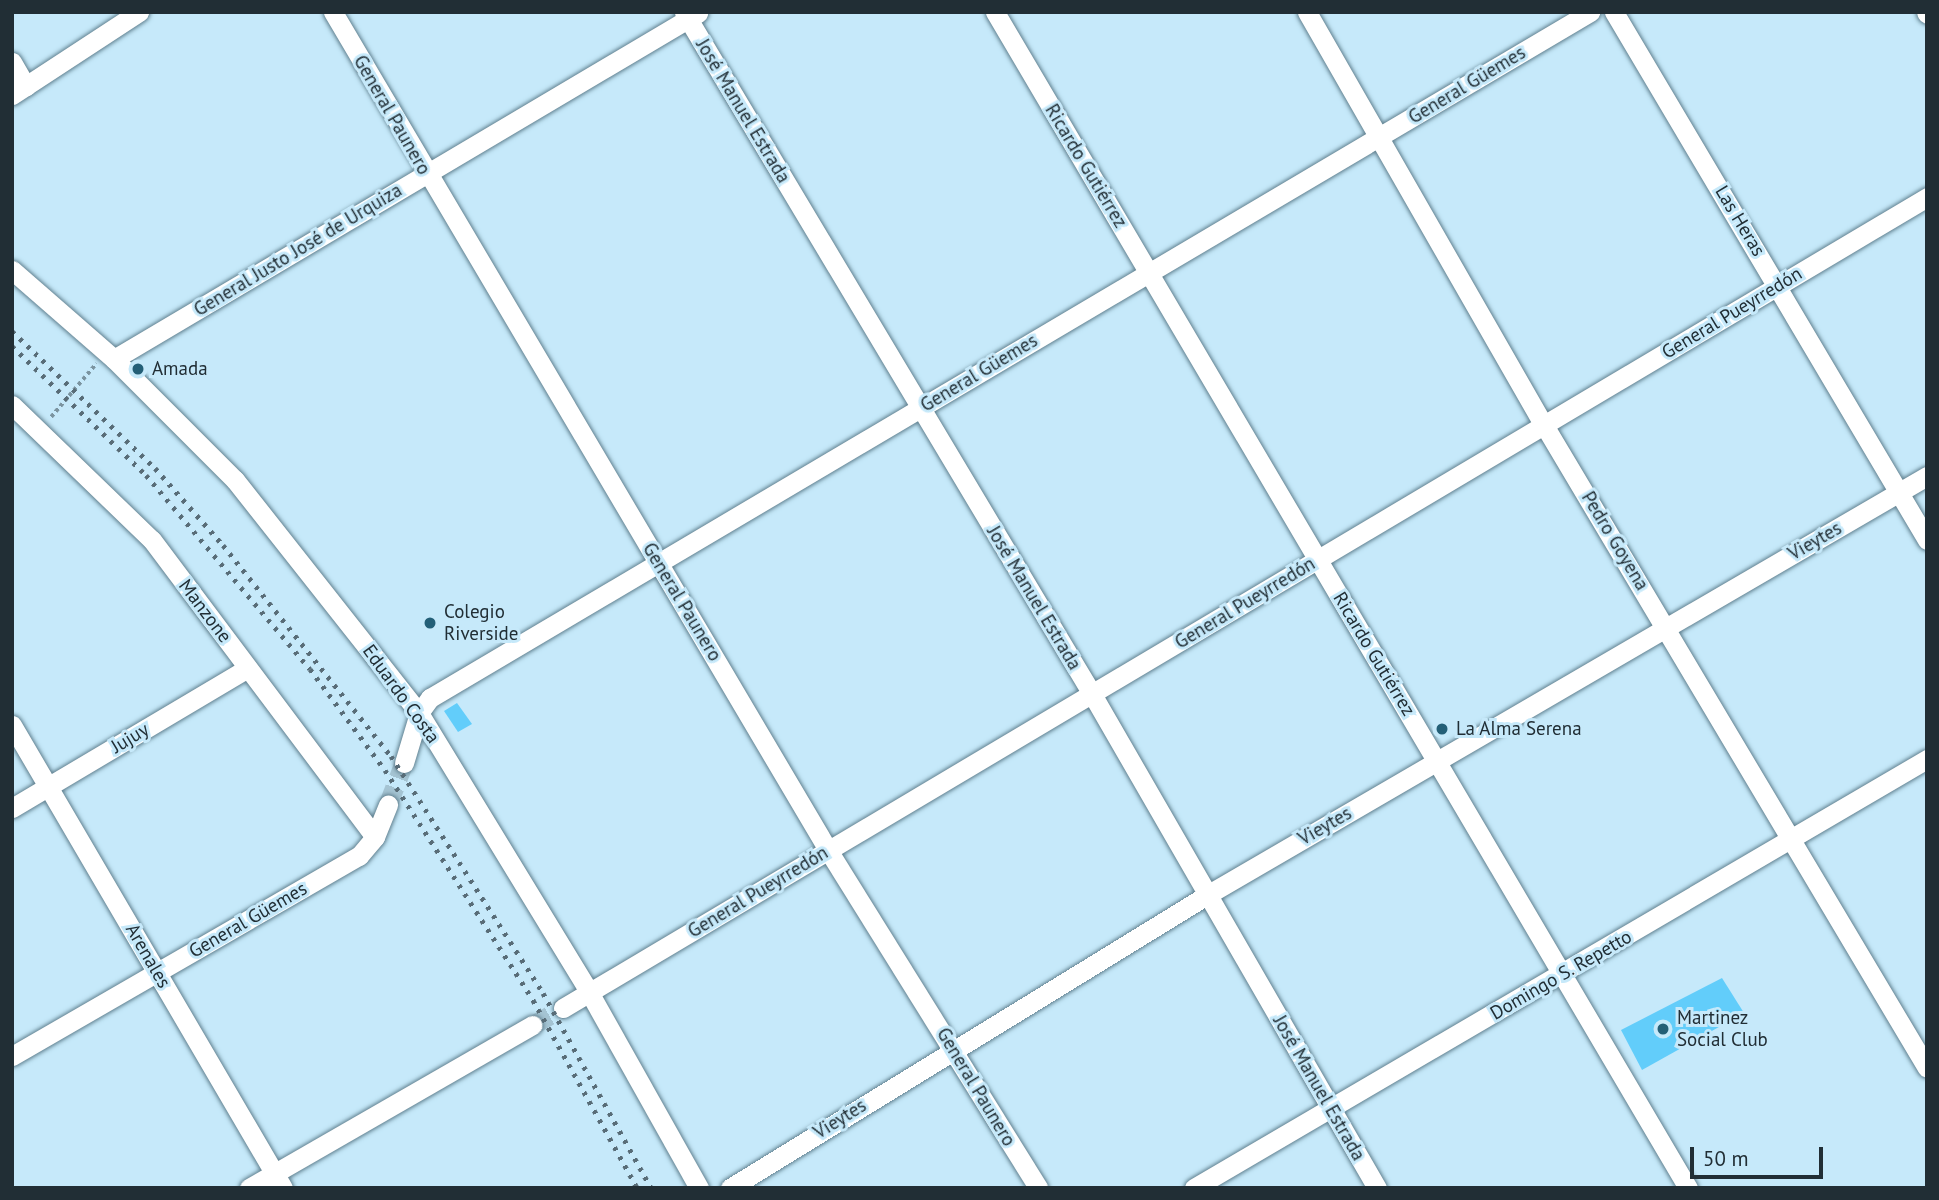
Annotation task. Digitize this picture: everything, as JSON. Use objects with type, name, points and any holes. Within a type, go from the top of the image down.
[{"type":"street","points":[[12,62],[19,90],[139,12]]},
{"type":"street","name":"General Paunero","points":[[333,12],[426,174],[828,850],[1038,1188]]},
{"type":"street","name":"Ricardo Gutiérrez","points":[[995,12],[1688,1188]]},
{"type":"street","name":"Pedro Goyena","points":[[1307,12],[1544,425],[1667,627],[1790,841],[1927,1068]]},
{"type":"street","name":"General Güemes","points":[[419,713],[430,698],[1590,12]]},
{"type":"street","name":"Las Heras","points":[[1614,12],[1779,285],[1927,540]]},
{"type":"street","name":"General Justo José de Urquiza","points":[[110,356],[426,174],[690,15]]},
{"type":"street","name":"José Manuel Estrada","points":[[690,15],[920,408],[1092,694],[1377,1188]]},
{"type":"street","name":"General Pueyrredón","points":[[563,1008],[1927,197]]},
{"type":"street","name":"Eduardo Costa","points":[[12,271],[110,356],[235,480],[419,713],[589,992],[699,1188]]},
{"type":"street","name":"Manzone","points":[[12,405],[152,540],[375,837]]},
{"type":"street","name":"Vieytes","points":[[730,1188],[953,1048],[1207,895],[1927,476]]},
{"type":"street","name":"Jujuy","points":[[12,808],[248,668]]},
{"type":"street","points":[[404,763],[419,713]]},
{"type":"street","name":"Arenales","points":[[12,725],[279,1180]]},
{"type":"street","name":"Domingo S. Repetto","points":[[1194,1188],[1561,976],[1927,759]]},
{"type":"street","name":"General Güemes","points":[[12,1056],[359,856],[375,837],[388,805]]},
{"type":"street","points":[[249,1188],[279,1180],[533,1025]]},
{"type":"path","points":[[39,430],[110,356]]},
{"type":"building","points":[[457,703],[472,724],[458,732],[444,711]]},
{"type":"building","points":[[1722,978],[1744,1013],[1642,1070],[1621,1030]]},
{"type":"tunnel","points":[[388,805],[404,763]]},
{"type":"tunnel","points":[[533,1025],[563,1008]]},
{"type":"railway","points":[[12,331],[155,468],[223,545],[391,756],[543,993],[651,1188]]},
{"type":"railway","points":[[12,346],[146,475],[310,669],[385,770],[533,1000],[637,1188]]},
{"type":"place","name":"Amada","points":[[138,369]]},
{"type":"place","name":"Colegio Riverside","points":[[430,623]]},
{"type":"place","name":"La Alma Serena","points":[[1442,729]]},
{"type":"place","name":"Martinez Social Club","points":[[1663,1029]]}]
